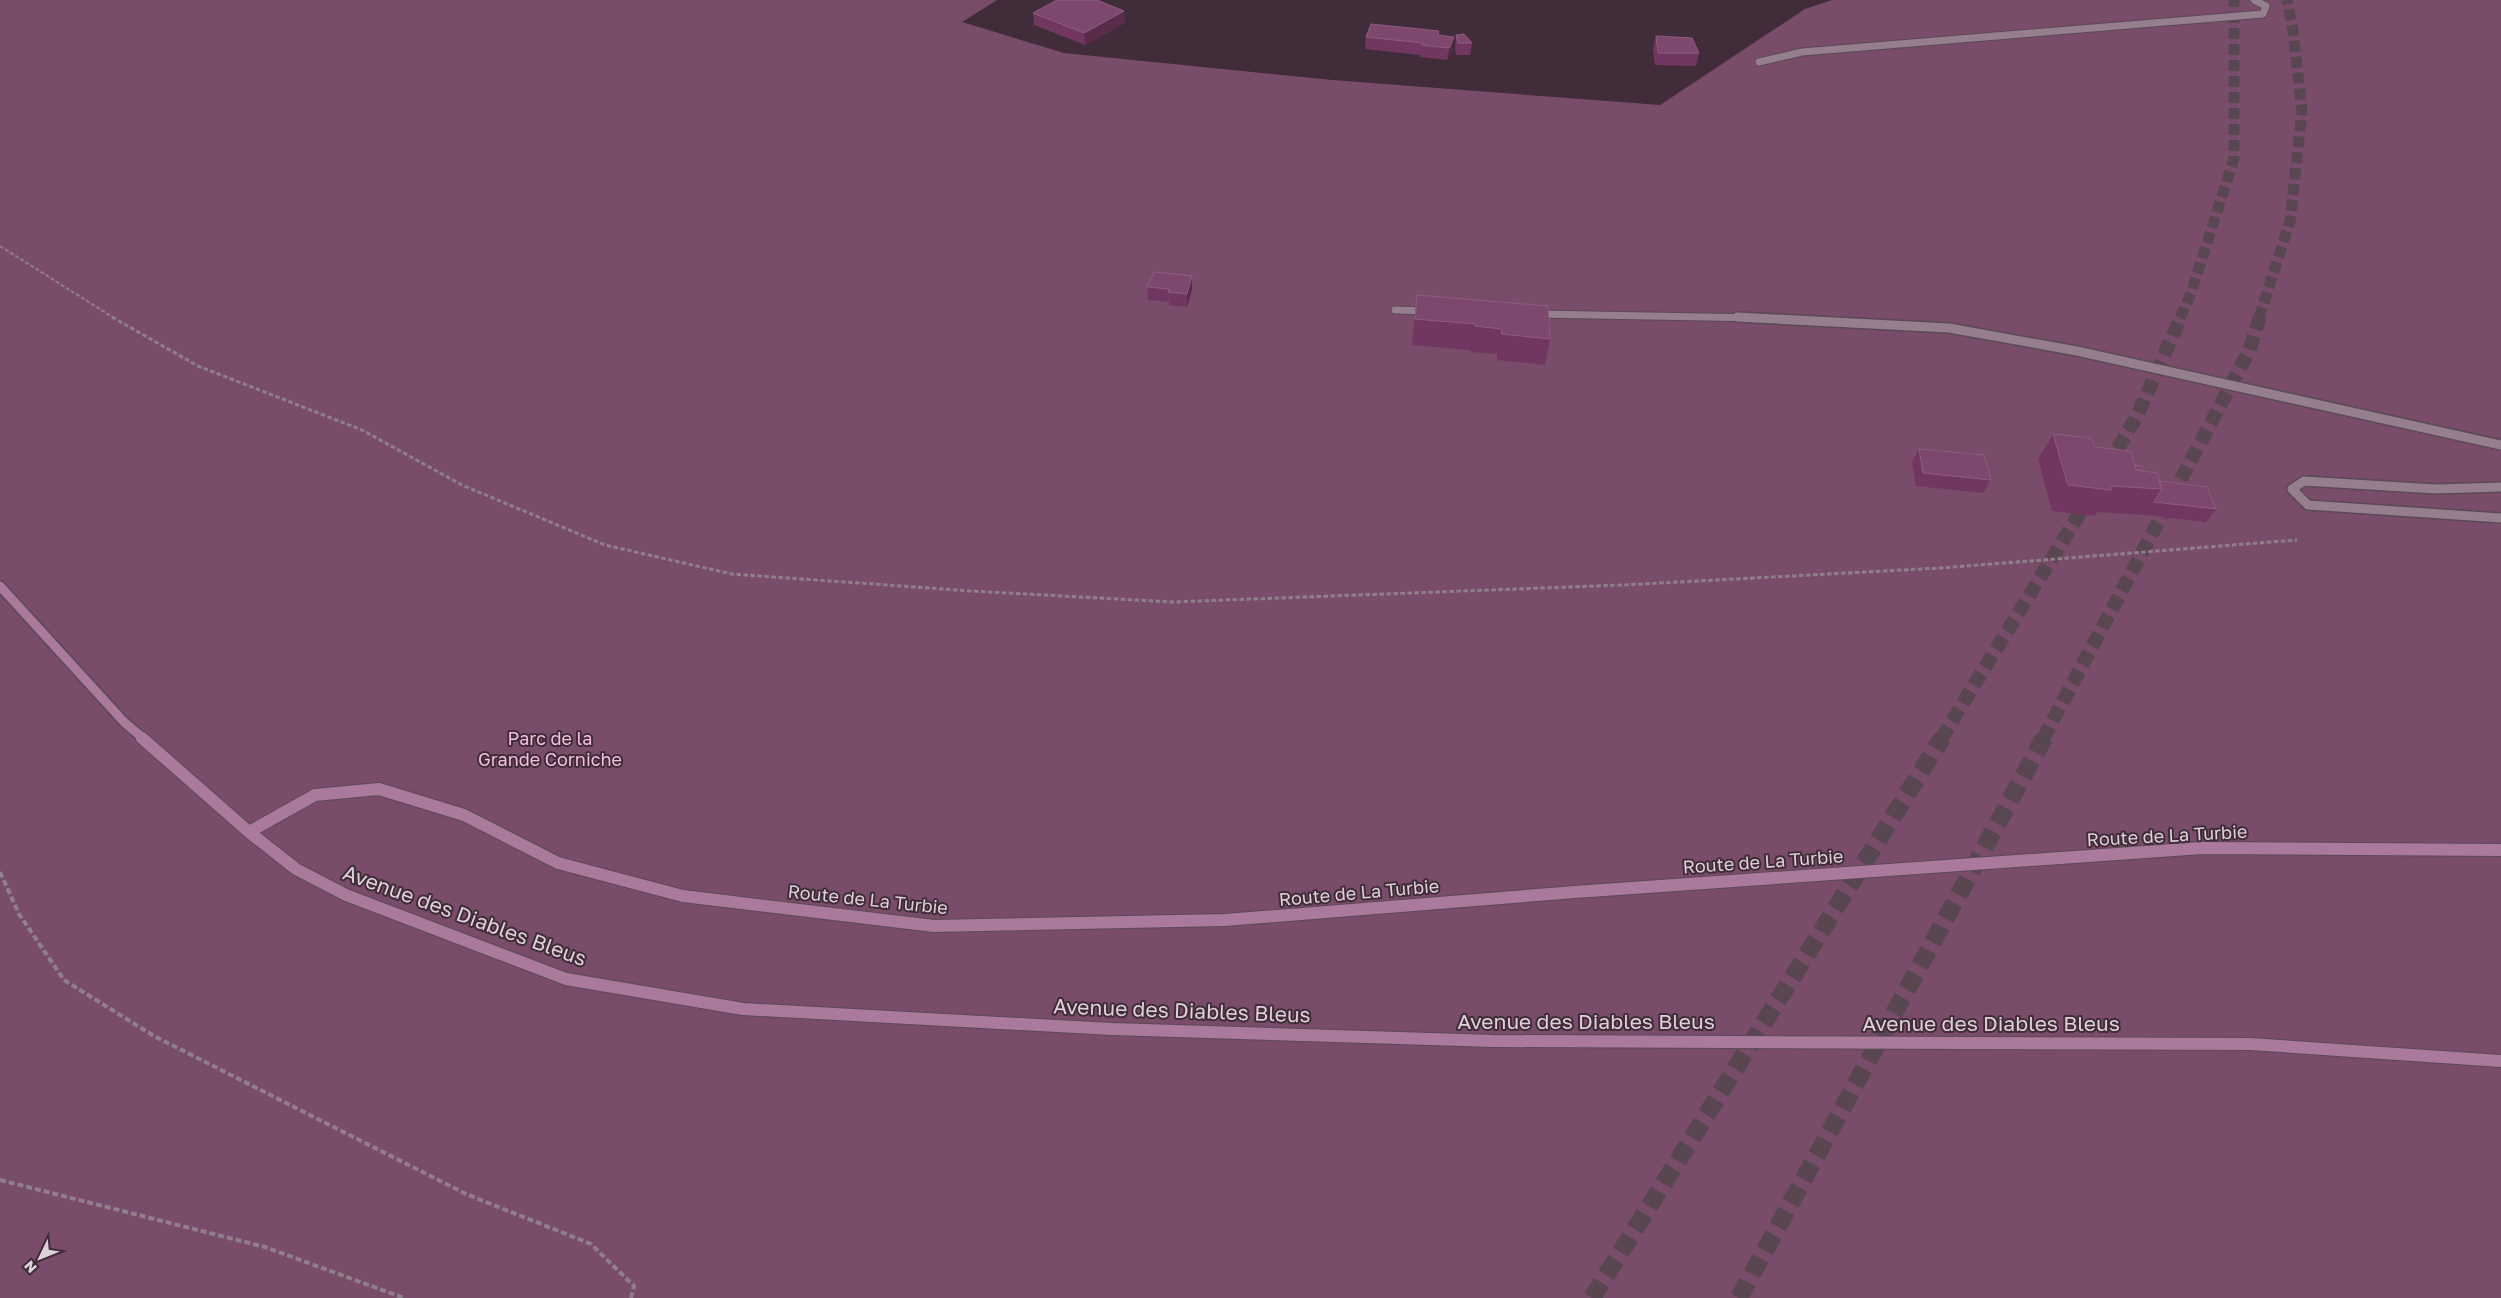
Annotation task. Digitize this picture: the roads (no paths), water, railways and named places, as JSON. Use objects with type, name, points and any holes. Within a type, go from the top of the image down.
[{"type":"main road","name":"Avenue des Diables Bleus","points":[[0,586],[124,722],[248,832],[296,869],[346,895],[566,979],[743,1009],[1112,1029],[1494,1041],[2250,1044],[2501,1061]]},
{"type":"main road","name":"Route de La Turbie","points":[[248,832],[315,795],[379,789],[464,815],[558,862],[684,896],[934,926],[1225,920],[1576,892],[2202,848],[2501,850]]},
{"type":"lane","points":[[1759,62],[1802,52],[2263,14],[2266,6],[2254,0]]},
{"type":"lane","points":[[1395,310],[1435,311]]},
{"type":"lane","points":[[1523,314],[1722,316],[1949,328],[2077,351],[2501,445]]},
{"type":"lane","points":[[2501,487],[2436,489],[2304,481],[2292,489],[2308,504],[2501,518]]},
{"type":"tunnel","points":[[2180,318],[2191,293],[2234,159],[2234,0]]},
{"type":"tunnel","points":[[2259,318],[2290,221],[2302,112],[2293,31],[2287,0]]},
{"type":"tunnel","points":[[2107,467],[2137,416],[2181,317]]},
{"type":"tunnel","points":[[2043,739],[2249,351],[2260,317]]},
{"type":"tunnel","points":[[1941,739],[2089,498]]},
{"type":"tunnel","points":[[1592,1298],[1942,738]]},
{"type":"tunnel","points":[[1739,1298],[2044,738]]},
{"type":"park label","name":"Parc de la Grande Corniche","points":[[550,748]]}]
